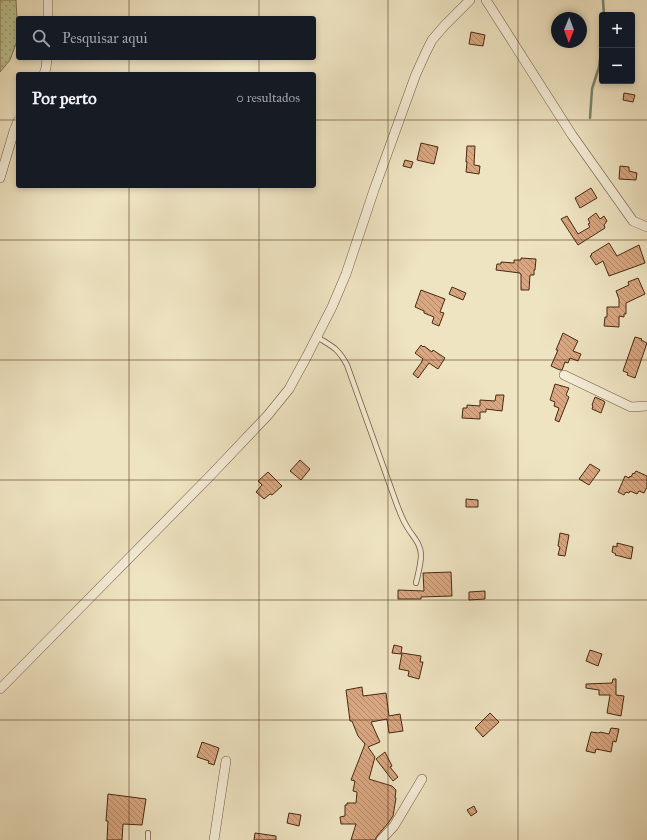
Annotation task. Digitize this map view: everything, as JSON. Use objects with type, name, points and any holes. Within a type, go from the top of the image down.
[{"type":"street","points":[[48,0],[48,16]]},
{"type":"street","points":[[0,689],[211,475],[268,415],[289,389],[332,308],[346,274],[374,190],[416,74],[426,52],[432,40],[470,0]]},
{"type":"street","points":[[486,0],[572,135],[633,222],[647,227]]},
{"type":"street","points":[[45,72],[47,60]]},
{"type":"street","points":[[0,178],[16,126]]},
{"type":"street","points":[[564,375],[631,407],[647,406]]},
{"type":"street","points":[[214,840],[226,761]]},
{"type":"street","points":[[381,840],[394,826],[422,779]]},
{"type":"lane","points":[[317,337],[336,349],[343,357],[347,365],[397,505],[406,526],[418,542],[420,548],[420,562],[416,583]]},
{"type":"lane","points":[[148,832],[148,840]]},
{"type":"green space","points":[[0,0],[16,0],[16,44],[10,60],[0,72]]},
{"type":"building","points":[[471,32],[485,35],[483,46],[469,44]]},
{"type":"building","points":[[624,93],[635,95],[633,102],[623,100]]},
{"type":"building","points":[[421,143],[438,147],[434,164],[417,160]]},
{"type":"building","points":[[467,146],[475,146],[474,165],[480,166],[479,174],[466,172]]},
{"type":"building","points":[[405,160],[413,162],[411,168],[403,166]]},
{"type":"building","points":[[620,166],[629,167],[629,171],[637,173],[636,180],[619,179]]},
{"type":"building","points":[[591,188],[597,198],[580,208],[575,198]]},
{"type":"building","points":[[596,213],[600,219],[604,216],[607,221],[604,225],[605,228],[578,245],[561,219],[567,216],[578,234],[590,227],[588,224],[590,223],[588,219]]},
{"type":"building","points":[[609,243],[617,256],[639,245],[645,263],[609,276],[603,261],[596,265],[590,256]]},
{"type":"building","points":[[521,258],[536,259],[534,275],[530,275],[529,290],[521,290],[520,273],[496,270],[497,264],[501,264],[501,262],[514,263],[514,260],[521,260]]},
{"type":"building","points":[[638,278],[645,294],[626,303],[626,314],[624,314],[624,317],[619,316],[619,327],[604,326],[605,317],[607,317],[607,307],[619,307],[619,299],[616,291],[629,285],[628,282]]},
{"type":"building","points":[[452,287],[466,293],[463,300],[449,294]]},
{"type":"building","points":[[421,290],[445,299],[440,312],[444,313],[439,326],[432,323],[434,317],[415,307]]},
{"type":"building","points":[[563,333],[578,341],[573,351],[581,354],[578,361],[570,358],[568,363],[565,362],[562,370],[560,370],[551,366]]},
{"type":"building","points":[[635,337],[642,339],[641,340],[647,343],[635,378],[627,375],[628,373],[623,371]]},
{"type":"building","points":[[421,345],[432,352],[433,350],[445,358],[438,369],[429,363],[418,378],[413,374],[423,359],[415,353]]},
{"type":"building","points":[[555,384],[569,388],[566,395],[569,397],[559,422],[555,420],[559,408],[554,406],[555,402],[550,400]]},
{"type":"building","points":[[496,395],[504,395],[502,411],[486,409],[486,412],[480,412],[480,419],[462,418],[463,408],[467,408],[467,405],[480,406],[480,400],[495,401]]},
{"type":"building","points":[[595,397],[605,402],[601,413],[592,409]]},
{"type":"building","points":[[300,460],[310,469],[301,480],[290,471]]},
{"type":"building","points":[[590,464],[600,470],[589,485],[579,479]]},
{"type":"building","points":[[636,471],[647,476],[647,487],[644,493],[639,491],[637,494],[630,491],[629,493],[626,492],[624,495],[618,492],[625,476],[629,478]]},
{"type":"building","points":[[268,472],[282,486],[272,495],[270,494],[264,499],[256,492],[262,485],[258,481]]},
{"type":"building","points":[[466,499],[478,500],[478,507],[466,507]]},
{"type":"building","points":[[560,533],[569,535],[565,556],[558,555],[560,547],[558,546]]},
{"type":"building","points":[[617,543],[633,547],[631,559],[615,555],[616,554],[612,552],[613,546],[617,547]]},
{"type":"building","points":[[451,572],[452,596],[421,597],[421,599],[398,599],[398,590],[424,591],[423,573]]},
{"type":"building","points":[[485,591],[485,599],[469,600],[469,592]]},
{"type":"building","points":[[394,645],[402,647],[401,654],[392,653]]},
{"type":"building","points":[[590,650],[602,654],[598,666],[586,661]]},
{"type":"building","points":[[402,653],[421,656],[420,662],[423,662],[419,679],[408,676],[409,671],[399,669]]},
{"type":"building","points":[[613,679],[616,679],[616,695],[624,696],[621,716],[607,713],[610,695],[599,695],[599,690],[586,688],[586,684],[612,683]]},
{"type":"building","points":[[362,687],[363,696],[386,693],[389,716],[400,714],[403,731],[389,733],[387,719],[371,722],[380,742],[368,747],[375,757],[369,779],[392,786],[396,790],[393,816],[375,840],[351,840],[356,824],[341,824],[340,817],[345,816],[345,805],[347,805],[347,803],[356,803],[357,792],[353,791],[355,781],[351,780],[365,744],[358,736],[352,721],[350,721],[346,690]]},
{"type":"building","points":[[490,713],[499,722],[483,737],[475,728]]},
{"type":"building","points":[[611,728],[619,729],[616,742],[613,741],[611,752],[596,749],[595,753],[586,751],[591,732],[609,734]]},
{"type":"building","points":[[202,742],[219,748],[214,765],[208,763],[209,761],[197,757]]},
{"type":"building","points":[[385,752],[392,766],[390,767],[398,777],[393,781],[376,759]]},
{"type":"building","points":[[108,794],[146,799],[142,825],[123,824],[122,840],[107,840],[108,821],[106,821]]},
{"type":"building","points":[[474,806],[477,812],[471,816],[467,810]]},
{"type":"building","points":[[289,813],[301,815],[299,826],[287,823]]},
{"type":"building","points":[[255,833],[276,836],[276,840],[254,840]]},
{"type":"waterway","points":[[603,0],[604,12]]},
{"type":"waterway","points":[[590,118],[592,89],[599,67],[602,48]]}]
